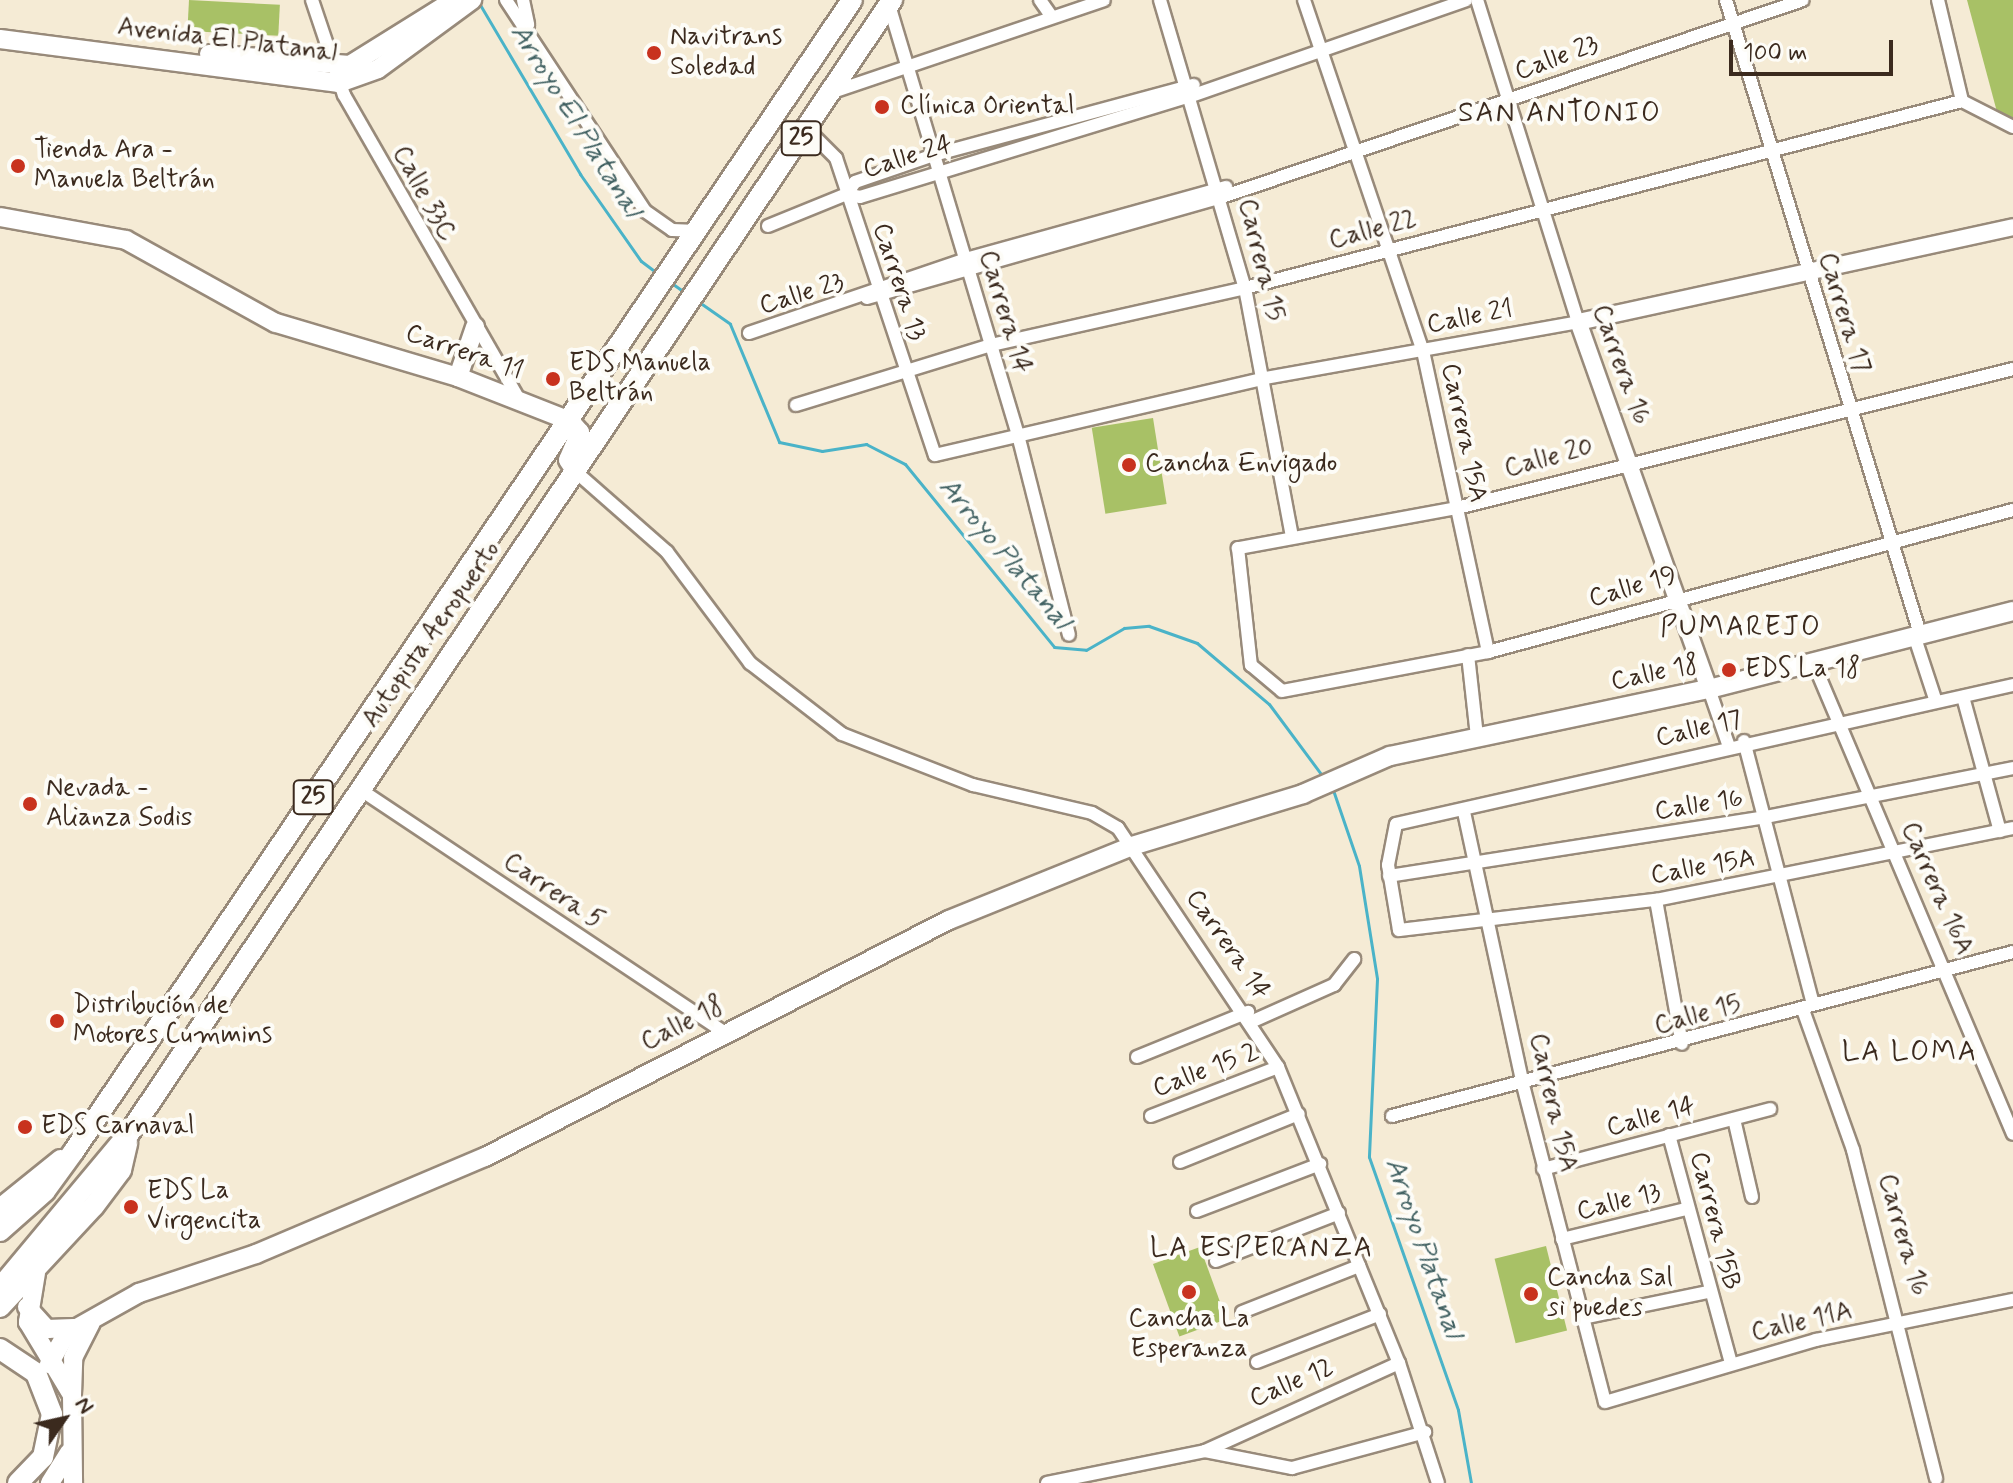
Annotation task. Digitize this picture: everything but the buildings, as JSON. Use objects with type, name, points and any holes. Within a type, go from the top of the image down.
[{"type":"highway","name":"Autopista Aeropuerto","points":[[0,1231],[45,1191],[74,1151],[852,0]]},
{"type":"highway","name":"Autopista Aeropuerto","points":[[0,1288],[130,1132],[358,788],[679,321],[890,2]]},
{"type":"highway","points":[[0,1307],[36,1273],[121,1170],[130,1132]]},
{"type":"highway","points":[[0,1209],[74,1151]]},
{"type":"highway","points":[[0,1349],[36,1373],[52,1414],[43,1457],[18,1483]]},
{"type":"main road","name":"Avenida El Platanal","points":[[0,39],[337,75],[378,69],[463,4]]},
{"type":"main road","name":"Avenida El Platanal","points":[[0,27],[337,75]]},
{"type":"main road","name":"Carrera 11","points":[[0,217],[126,240],[276,323],[458,377],[570,421]]},
{"type":"main road","points":[[458,377],[475,327]]},
{"type":"main road","points":[[570,421],[580,432],[568,460],[576,472]]},
{"type":"main road","name":"Calle 18","points":[[49,1364],[58,1342],[103,1311],[485,1157],[724,1032],[949,920],[1132,846],[1348,772],[1477,737],[1709,689],[1918,638],[2013,611]]},
{"type":"main road","points":[[36,1273],[27,1306],[32,1337],[72,1395]]},
{"type":"main road","points":[[27,1306],[47,1329],[76,1327]]},
{"type":"main road","points":[[73,1483],[72,1395],[79,1340],[103,1311]]},
{"type":"main road","points":[[50,1483],[73,1442]]},
{"type":"street","name":"Calle 33C","points":[[312,0],[337,75],[475,327],[518,398]]},
{"type":"street","points":[[506,0],[528,28],[645,211],[672,230],[697,231]]},
{"type":"street","points":[[523,0],[528,28]]},
{"type":"street","points":[[1040,0],[1051,16]]},
{"type":"street","points":[[830,93],[1051,16],[1074,4],[1104,0]]},
{"type":"street","name":"Carrera 15","points":[[1160,0],[1220,191],[1245,288],[1265,378],[1292,537]]},
{"type":"street","name":"Carrera 15A","points":[[1304,0],[1323,46],[1423,351],[1488,652]]},
{"type":"street","name":"Calle 24","points":[[847,194],[855,182],[934,155],[1205,86],[1466,0]]},
{"type":"street","name":"Carrera 16","points":[[1477,0],[1540,210],[1728,744]]},
{"type":"street","name":"Carrera 17","points":[[1726,0],[1892,542],[1936,702]]},
{"type":"street","name":"Calle 23","points":[[749,333],[1234,188],[1506,100],[1733,20],[1803,0]]},
{"type":"street","points":[[1938,0],[1962,101],[2013,127]]},
{"type":"street","name":"Carrera 14","points":[[890,2],[1018,435],[1069,635]]},
{"type":"street","points":[[855,59],[871,77]]},
{"type":"street","name":"Calle 24","points":[[847,194],[939,171],[1189,90]]},
{"type":"street","name":"Calle 22","points":[[796,405],[991,345],[1245,288],[1770,146],[1962,101]]},
{"type":"street","name":"Carrera 13","points":[[807,129],[829,145],[847,194],[875,296],[935,455]]},
{"type":"street","points":[[768,226],[847,194]]},
{"type":"street","name":"Calle 21","points":[[935,455],[1265,378],[1578,322],[1807,269],[2013,227]]},
{"type":"street","name":"Calle 20","points":[[1265,681],[1251,665],[1237,550],[1292,537],[1457,508],[1628,460],[2013,369]]},
{"type":"street","name":"Carrera 14","points":[[576,472],[667,552],[750,663],[782,693],[842,734],[918,764],[1102,816],[1132,846],[1250,1017],[1278,1067],[1399,1363],[1425,1432],[1438,1483]]},
{"type":"street","name":"Calle 19","points":[[1265,681],[1282,691],[1488,652],[1678,598],[2013,510]]},
{"type":"street","points":[[1468,655],[1477,737]]},
{"type":"street","name":"Carrera 16A","points":[[1814,664],[1835,723],[1947,966],[2013,1134]]},
{"type":"street","name":"Calle 17","points":[[1389,876],[1390,829],[1396,824],[1464,812],[1728,744],[2013,685]]},
{"type":"street","points":[[1963,697],[2006,829]]},
{"type":"street","name":"Carrera 16","points":[[1744,741],[1781,876],[1808,1007],[1853,1150],[1901,1323],[1936,1479]]},
{"type":"street","name":"Calle 16","points":[[1389,876],[1766,817],[1868,793],[2013,768]]},
{"type":"street","name":"Carrera 5","points":[[358,788],[724,1032]]},
{"type":"street","name":"Carrera 15A","points":[[1464,812],[1474,864],[1491,916],[1523,1085],[1543,1169],[1605,1402]]},
{"type":"street","name":"Calle 15A","points":[[1389,876],[1399,930],[1491,916],[1656,900],[2006,829]]},
{"type":"street","points":[[1656,900],[1682,1044]]},
{"type":"street","name":"Calle 15","points":[[1392,1116],[1682,1044],[1947,966],[2013,952]]},
{"type":"street","points":[[1137,1057],[1334,985],[1354,959]]},
{"type":"street","name":"Calle 15 2","points":[[1151,1116],[1278,1067]]},
{"type":"street","name":"Calle 14","points":[[1543,1169],[1770,1109]]},
{"type":"street","points":[[1180,1162],[1299,1114]]},
{"type":"street","points":[[1734,1119],[1752,1197]]},
{"type":"street","name":"Carrera 15B","points":[[1669,1135],[1708,1292],[1731,1363]]},
{"type":"street","points":[[1197,1211],[1320,1164]]},
{"type":"street","name":"Calle 13","points":[[1562,1239],[1686,1209]]},
{"type":"street","points":[[1216,1261],[1339,1213]]},
{"type":"street","points":[[1242,1312],[1359,1266]]},
{"type":"street","points":[[1582,1318],[1708,1292]]},
{"type":"street","name":"Calle 11A","points":[[1605,1402],[1731,1363],[2013,1300]]},
{"type":"street","points":[[1257,1362],[1380,1314]]},
{"type":"street","name":"Calle 12","points":[[1205,1451],[1399,1363]]},
{"type":"street","points":[[1047,1483],[1205,1451],[1292,1468],[1425,1432]]},
{"type":"green space","points":[[189,0],[280,5],[278,36],[187,31]]},
{"type":"green space","points":[[1967,0],[2013,0],[2013,120],[1997,112]]},
{"type":"green space","name":"Cancha Envigado","points":[[1153,418],[1167,504],[1105,514],[1092,428]]},
{"type":"green space","name":"Cancha Sal si puedes","points":[[1546,1246],[1567,1330],[1516,1343],[1495,1259]]},
{"type":"green space","name":"Cancha La Esperanza","points":[[1200,1247],[1226,1319],[1179,1336],[1153,1264]]},
{"type":"waterway","name":"Arroyo El Platanal","points":[[479,3],[580,174],[641,261],[657,273]]},
{"type":"waterway","name":"Arroyo Platanal","points":[[670,282],[686,293]]},
{"type":"waterway","name":"Arroyo Platanal","points":[[699,302],[730,324],[779,442],[822,451],[866,444],[905,464],[1054,647],[1086,650],[1124,628],[1149,626],[1197,643],[1269,704],[1324,778]]},
{"type":"waterway","name":"Arroyo Platanal","points":[[1332,787],[1359,866],[1377,979],[1369,1157],[1458,1410],[1471,1483]]},
{"type":"place","name":"Navitrans Soledad","points":[[654,53]]},
{"type":"place","name":"Clínica Oriental","points":[[882,107]]},
{"type":"place","name":"Tienda Ara - Manuela Beltrán","points":[[18,166]]},
{"type":"place","name":"EDS Manuela Beltrán","points":[[553,379]]},
{"type":"place","name":"Cancha Envigado","points":[[1129,465]]},
{"type":"place","name":"EDS La 18","points":[[1729,670]]},
{"type":"place","name":"Nevada - Alianza Sodis","points":[[30,804]]},
{"type":"place","name":"Distribución de Motores Cummins","points":[[57,1021]]},
{"type":"place","name":"EDS Carnaval","points":[[25,1127]]},
{"type":"place","name":"EDS La Virgencita","points":[[131,1207]]},
{"type":"place","name":"Cancha La Esperanza","points":[[1189,1292]]},
{"type":"place","name":"Cancha Sal si puedes","points":[[1531,1294]]},
{"type":"district","name":"SAN ANTONIO","points":[[1560,114]]},
{"type":"district","name":"PUMAREJO","points":[[1741,628]]},
{"type":"district","name":"LA LOMA","points":[[1910,1053]]},
{"type":"district","name":"LA ESPERANZA","points":[[1262,1249]]}]
